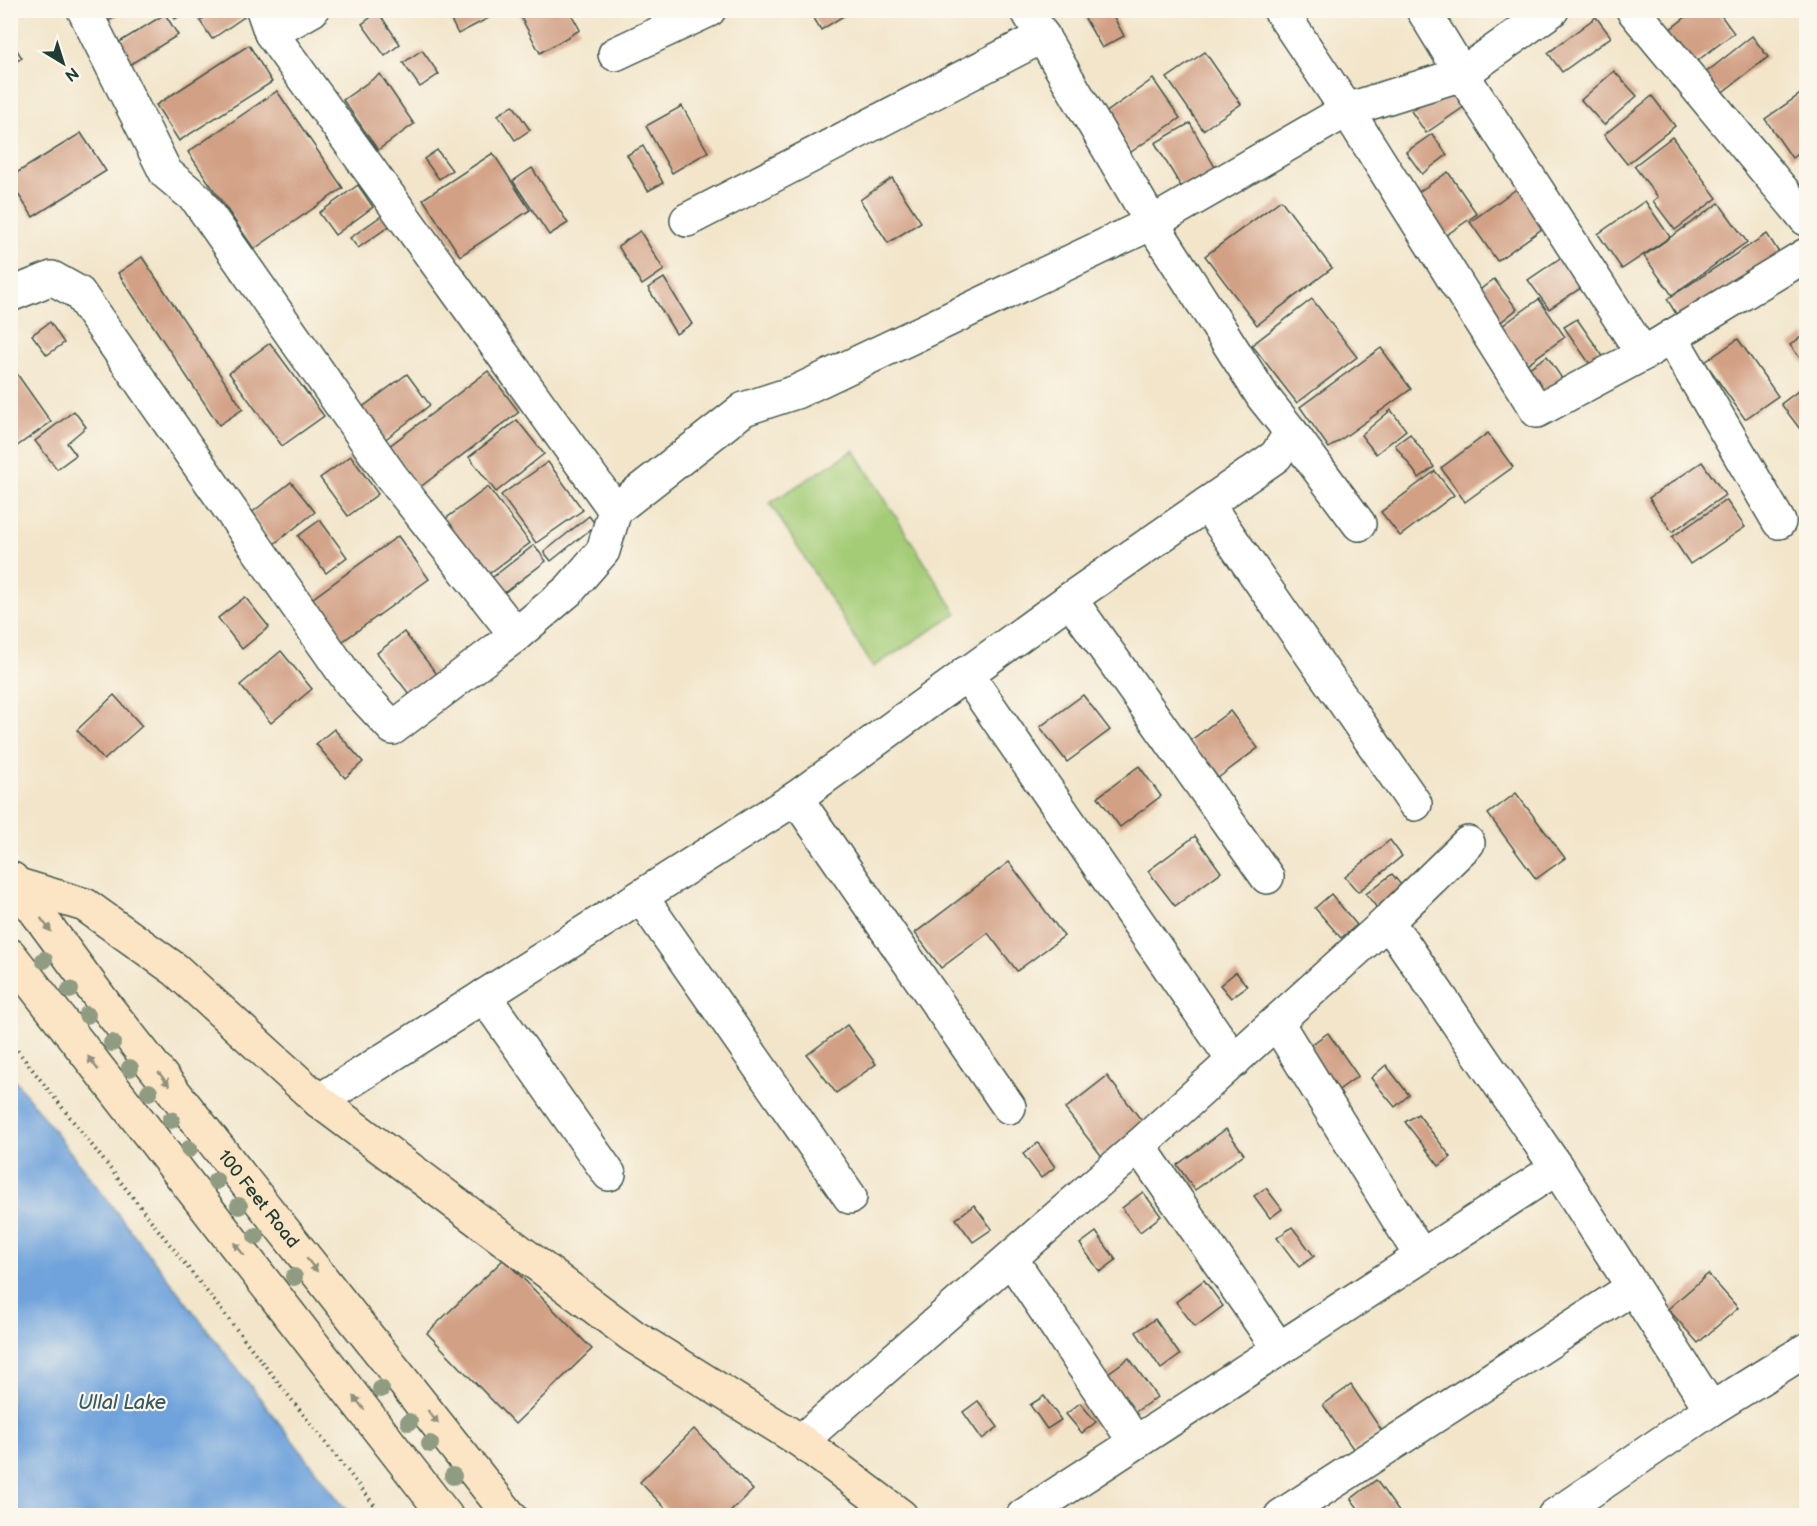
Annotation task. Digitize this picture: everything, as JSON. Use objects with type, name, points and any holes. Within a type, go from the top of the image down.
[{"type":"main road","points":[[12,883],[85,905],[177,970],[319,1101],[633,1336],[801,1441],[901,1515]]},
{"type":"main road","name":"100 Feet Road","points":[[12,883],[109,1010],[510,1515]]},
{"type":"main road","points":[[10,955],[446,1515]]},
{"type":"street","points":[[84,10],[166,173],[196,199],[391,476],[516,634]]},
{"type":"street","points":[[312,10],[267,22],[615,510]]},
{"type":"street","points":[[615,54],[709,10]]},
{"type":"street","points":[[1280,10],[1347,110],[1537,411],[1643,354],[1806,255]]},
{"type":"street","points":[[1423,10],[1643,354]]},
{"type":"street","points":[[10,295],[52,278],[79,293],[351,683],[393,728],[516,634],[568,590],[603,551],[615,510],[744,409],[796,392],[1152,223],[1347,110],[1462,74],[1552,10]]},
{"type":"street","points":[[1633,10],[1806,219]]},
{"type":"street","points":[[687,220],[1035,23],[1152,223],[1263,396],[1359,524]]},
{"type":"street","points":[[1671,337],[1779,522]]},
{"type":"street","points":[[319,1101],[796,798],[966,673],[1276,456],[1291,432]]},
{"type":"street","points":[[1207,504],[1415,804]]},
{"type":"street","points":[[1070,599],[1267,877]]},
{"type":"street","points":[[966,673],[1234,1061]]},
{"type":"street","points":[[796,798],[1009,1107]]},
{"type":"street","points":[[801,1441],[1234,1061],[1387,922],[1468,843]]},
{"type":"street","points":[[641,897],[850,1197]]},
{"type":"street","points":[[1387,922],[1557,1168],[1711,1409]]},
{"type":"street","points":[[484,996],[609,1174]]},
{"type":"street","points":[[1276,1023],[1421,1256]]},
{"type":"street","points":[[1139,1146],[1279,1349]]},
{"type":"street","points":[[1023,1515],[1557,1168]]},
{"type":"street","points":[[1011,1259],[1135,1442]]},
{"type":"street","points":[[1281,1515],[1632,1288]]},
{"type":"street","points":[[1554,1515],[1711,1409],[1806,1350]]},
{"type":"path","points":[[10,1041],[383,1515]]},
{"type":"green space","points":[[854,450],[957,614],[873,667],[770,503]]},
{"type":"water","name":"Ullal Lake","points":[[11,1075],[350,1515],[11,1515]]},
{"type":"building","points":[[99,10],[125,10],[106,23]]},
{"type":"building","points":[[170,10],[189,10],[175,19]]},
{"type":"building","points":[[215,10],[240,10],[244,17],[212,39],[200,21]]},
{"type":"building","points":[[446,10],[504,10],[458,34]]},
{"type":"building","points":[[517,10],[569,10],[580,30],[540,53]]},
{"type":"building","points":[[809,10],[853,10],[821,30]]},
{"type":"building","points":[[1080,10],[1110,10],[1124,36],[1102,48]]},
{"type":"building","points":[[1695,10],[1717,10],[1734,33],[1689,67],[1664,34]]},
{"type":"building","points":[[378,12],[400,44],[385,56],[362,24]]},
{"type":"building","points":[[165,14],[178,35],[126,67],[113,46]]},
{"type":"building","points":[[1596,17],[1611,37],[1562,72],[1548,53]]},
{"type":"building","points":[[1752,36],[1768,57],[1720,94],[1704,74]]},
{"type":"building","points":[[10,39],[22,58],[10,65]]},
{"type":"building","points":[[249,45],[272,82],[179,141],[156,105]]},
{"type":"building","points":[[422,50],[439,74],[420,87],[403,63]]},
{"type":"building","points":[[1205,52],[1241,104],[1203,130],[1167,78]]},
{"type":"building","points":[[1614,71],[1637,96],[1604,125],[1581,100]]},
{"type":"building","points":[[380,74],[414,124],[378,150],[343,100]]},
{"type":"building","points":[[1459,78],[1474,100],[1426,133],[1411,111]]},
{"type":"building","points":[[1153,79],[1180,118],[1131,152],[1104,114]]},
{"type":"building","points":[[1806,90],[1806,148],[1792,158],[1765,119]]},
{"type":"building","points":[[277,91],[343,188],[254,249],[188,152]]},
{"type":"building","points":[[1652,96],[1675,126],[1627,164],[1604,135]]},
{"type":"building","points":[[513,105],[530,130],[515,140],[498,115]]},
{"type":"building","points":[[682,106],[708,152],[672,173],[646,126]]},
{"type":"building","points":[[1190,123],[1217,171],[1183,190],[1155,143]]},
{"type":"building","points":[[81,133],[106,171],[33,217],[10,182],[10,177]]},
{"type":"building","points":[[1432,134],[1447,155],[1422,174],[1406,152]]},
{"type":"building","points":[[1672,137],[1717,198],[1675,230],[1653,201],[1658,197],[1634,166]]},
{"type":"building","points":[[643,146],[663,183],[648,191],[627,155]]},
{"type":"building","points":[[437,150],[452,170],[439,179],[424,159]]},
{"type":"building","points":[[493,153],[530,210],[460,256],[423,199]]},
{"type":"building","points":[[532,168],[568,223],[549,235],[513,181]]},
{"type":"building","points":[[1448,172],[1477,214],[1439,240],[1410,198]]},
{"type":"building","points":[[892,178],[921,222],[888,243],[860,200]]},
{"type":"building","points":[[1525,183],[1553,221],[1497,261],[1470,222]]},
{"type":"building","points":[[358,185],[373,207],[335,235],[319,213]]},
{"type":"building","points":[[1281,200],[1332,268],[1257,325],[1205,256]]},
{"type":"building","points":[[1645,201],[1670,237],[1622,269],[1598,234]]},
{"type":"building","points":[[1719,203],[1747,242],[1672,295],[1644,256]]},
{"type":"building","points":[[384,214],[391,225],[358,248],[350,238]]},
{"type":"building","points":[[640,231],[664,270],[642,285],[618,246]]},
{"type":"building","points":[[1767,234],[1782,257],[1681,322],[1667,299]]},
{"type":"building","points":[[1572,250],[1593,280],[1549,309],[1528,280]]},
{"type":"building","points":[[142,257],[243,409],[219,425],[118,273]]},
{"type":"building","points":[[664,278],[692,324],[676,334],[648,288]]},
{"type":"building","points":[[1494,279],[1517,309],[1492,329],[1468,299]]},
{"type":"building","points":[[1312,299],[1357,357],[1297,403],[1252,345]]},
{"type":"building","points":[[1539,299],[1565,337],[1517,371],[1491,334]]},
{"type":"building","points":[[1577,319],[1607,362],[1594,370],[1564,327]]},
{"type":"building","points":[[50,322],[64,343],[47,355],[32,335]]},
{"type":"building","points":[[1804,335],[1806,339],[1806,366],[1790,345]]},
{"type":"building","points":[[1738,339],[1778,396],[1745,419],[1705,362]]},
{"type":"building","points":[[270,343],[324,416],[282,446],[229,373]]},
{"type":"building","points":[[1381,348],[1411,389],[1329,448],[1300,407]]},
{"type":"building","points":[[1547,356],[1567,386],[1540,404],[1520,374]]},
{"type":"building","points":[[10,364],[51,422],[10,451]]},
{"type":"building","points":[[488,371],[519,412],[419,488],[388,447]]},
{"type":"building","points":[[407,374],[430,405],[383,441],[360,409]]},
{"type":"building","points":[[1806,385],[1806,437],[1781,404]]},
{"type":"building","points":[[1391,410],[1406,430],[1376,454],[1361,435]]},
{"type":"building","points":[[74,411],[86,427],[67,443],[76,455],[57,469],[35,441]]},
{"type":"building","points":[[517,420],[544,454],[496,492],[469,457]]},
{"type":"building","points":[[1488,433],[1513,467],[1465,502],[1441,468]]},
{"type":"building","points":[[1410,434],[1434,467],[1419,478],[1395,445]]},
{"type":"building","points":[[351,456],[378,494],[348,516],[320,478]]},
{"type":"building","points":[[548,462],[583,510],[536,543],[501,495]]},
{"type":"building","points":[[1702,462],[1725,495],[1672,532],[1649,498]]},
{"type":"building","points":[[1435,471],[1454,495],[1400,536],[1381,512]]},
{"type":"building","points":[[291,482],[315,512],[274,544],[250,514]]},
{"type":"building","points":[[488,487],[530,543],[482,579],[440,523]]},
{"type":"building","points":[[1726,500],[1745,527],[1690,564],[1672,537]]},
{"type":"building","points":[[589,516],[596,525],[551,561],[544,552]]},
{"type":"building","points":[[320,520],[347,557],[326,573],[298,536]]},
{"type":"building","points":[[398,536],[429,579],[336,646],[305,604]]},
{"type":"building","points":[[534,545],[546,561],[496,599],[484,584]]},
{"type":"building","points":[[245,597],[269,627],[242,649],[218,618]]},
{"type":"building","points":[[404,632],[440,678],[413,699],[377,653]]},
{"type":"building","points":[[281,651],[312,689],[271,723],[240,685]]},
{"type":"building","points":[[114,695],[142,726],[104,760],[77,730]]},
{"type":"building","points":[[1083,695],[1110,730],[1067,762],[1040,727]]},
{"type":"building","points":[[1230,711],[1258,748],[1218,778],[1190,741]]},
{"type":"building","points":[[334,729],[363,762],[345,778],[316,744]]},
{"type":"building","points":[[1139,766],[1161,796],[1120,827],[1098,797]]},
{"type":"building","points":[[1516,793],[1565,858],[1536,879],[1488,814]]},
{"type":"building","points":[[1195,836],[1221,872],[1175,906],[1148,871]]},
{"type":"building","points":[[1390,840],[1402,856],[1358,892],[1345,877]]},
{"type":"building","points":[[1009,862],[1064,936],[1017,971],[988,933],[941,968],[915,933]]},
{"type":"building","points":[[1392,874],[1411,897],[1385,918],[1366,894]]},
{"type":"building","points":[[1331,894],[1357,925],[1341,938],[1315,908]]},
{"type":"building","points":[[1236,972],[1247,986],[1231,998],[1220,985]]},
{"type":"building","points":[[847,1025],[876,1064],[836,1093],[807,1055]]},
{"type":"building","points":[[1328,1033],[1358,1076],[1333,1094],[1303,1050]]},
{"type":"building","points":[[1386,1065],[1409,1095],[1395,1107],[1371,1078]]},
{"type":"building","points":[[1107,1076],[1149,1130],[1107,1163],[1065,1109]]},
{"type":"building","points":[[1418,1114],[1451,1157],[1439,1166],[1405,1122]]},
{"type":"building","points":[[1226,1129],[1244,1154],[1195,1190],[1177,1165]]},
{"type":"building","points":[[1038,1143],[1055,1167],[1041,1178],[1023,1154]]},
{"type":"building","points":[[1266,1188],[1282,1209],[1270,1218],[1254,1196]]},
{"type":"building","points":[[1143,1192],[1161,1216],[1140,1232],[1122,1208]]},
{"type":"building","points":[[974,1205],[992,1229],[973,1242],[956,1219]]},
{"type":"building","points":[[1292,1227],[1314,1256],[1299,1267],[1277,1238]]},
{"type":"building","points":[[1096,1232],[1116,1260],[1100,1272],[1080,1244]]},
{"type":"building","points":[[504,1259],[592,1349],[515,1424],[427,1333]]},
{"type":"building","points":[[1708,1274],[1738,1308],[1698,1343],[1668,1309]]},
{"type":"building","points":[[1204,1280],[1223,1306],[1195,1327],[1176,1302]]},
{"type":"building","points":[[1155,1319],[1180,1355],[1161,1369],[1136,1332]]},
{"type":"building","points":[[1129,1358],[1157,1397],[1131,1415],[1104,1376]]},
{"type":"building","points":[[1351,1385],[1382,1431],[1354,1450],[1323,1405]]},
{"type":"building","points":[[1044,1396],[1061,1420],[1047,1429],[1030,1405]]},
{"type":"building","points":[[978,1401],[998,1427],[982,1439],[963,1412]]},
{"type":"building","points":[[1080,1403],[1096,1422],[1082,1433],[1066,1414]]},
{"type":"building","points":[[694,1429],[753,1490],[726,1516],[673,1516],[640,1482]]},
{"type":"building","points":[[1376,1480],[1402,1516],[1364,1516],[1351,1499]]}]
